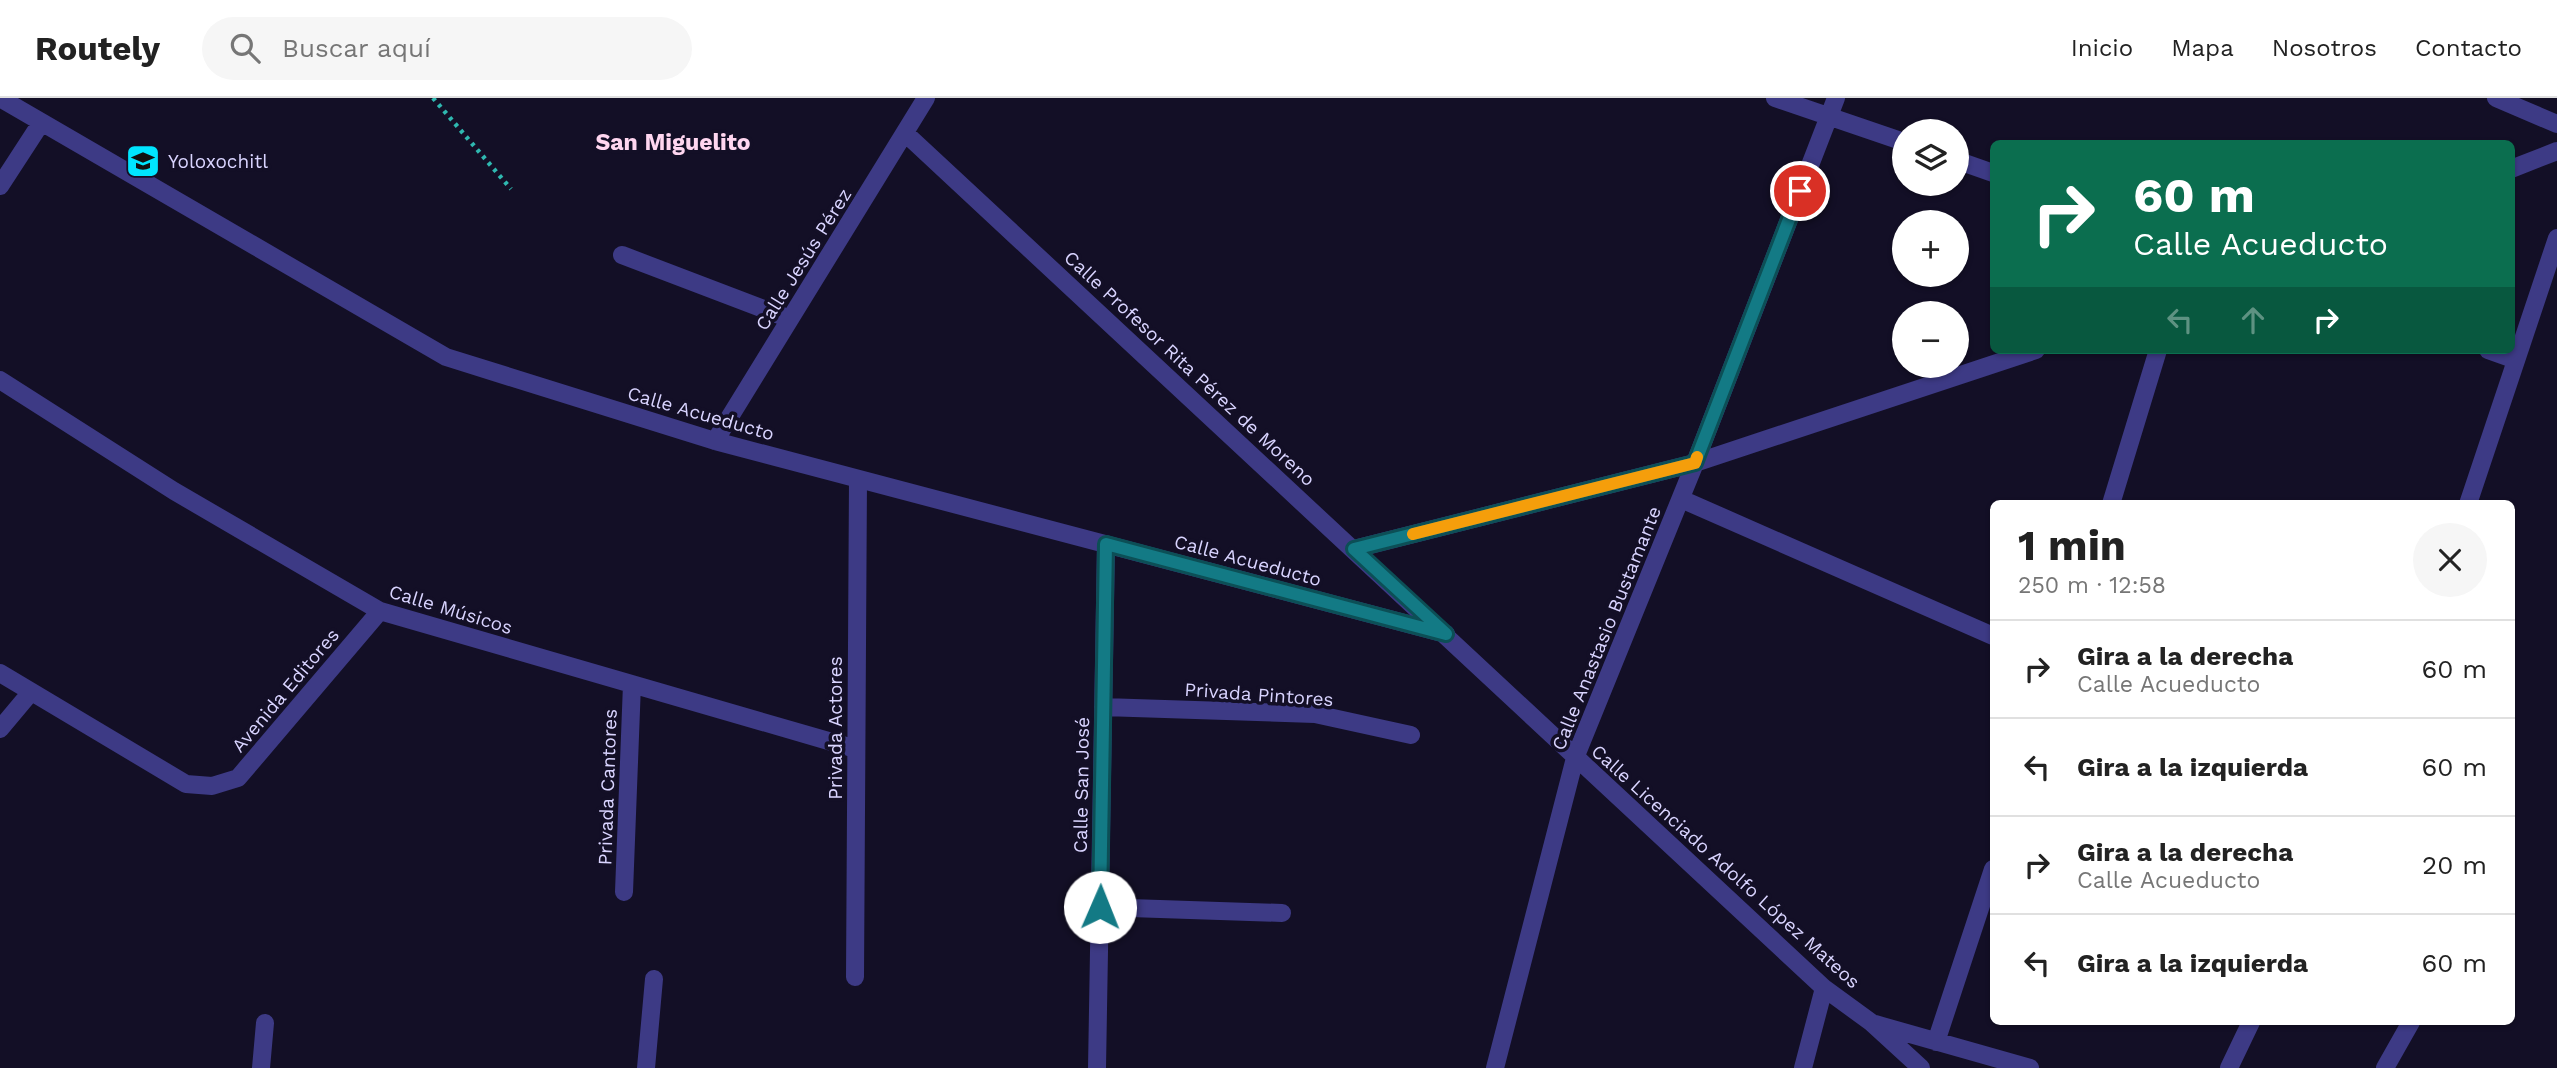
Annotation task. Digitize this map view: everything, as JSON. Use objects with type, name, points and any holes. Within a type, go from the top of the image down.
[{"type":"street","name":"Calle Acueducto","points":[[0,98],[446,357],[715,441],[1446,634]]},
{"type":"street","name":"Calle Jesús Pérez","points":[[715,441],[926,98]]},
{"type":"street","points":[[1775,98],[1892,138]]},
{"type":"street","name":"Calle Anastasio Bustamante","points":[[1495,1068],[1576,758],[1681,499],[1836,98]]},
{"type":"street","points":[[2496,98],[2557,124]]},
{"type":"street","points":[[0,186],[41,123]]},
{"type":"street","name":"Calle Profesor Rita Pérez de Moreno","points":[[905,133],[1446,634]]},
{"type":"street","points":[[2515,167],[2557,151]]},
{"type":"street","points":[[1969,165],[1990,172]]},
{"type":"street","points":[[2469,500],[2557,238]]},
{"type":"street","points":[[622,256],[790,319]]},
{"type":"street","points":[[1354,549],[1695,463],[2024,354]]},
{"type":"street","points":[[2111,500],[2157,354]]},
{"type":"street","points":[[2499,354],[2516,360]]},
{"type":"street","name":"Calle Músicos","points":[[0,380],[174,491],[380,611],[856,749]]},
{"type":"street","name":"Privada Actores","points":[[855,977],[858,479]]},
{"type":"street","points":[[1681,499],[1990,635]]},
{"type":"street","name":"Calle San José","points":[[1097,1068],[1106,544]]},
{"type":"street","name":"Avenida Editores","points":[[0,673],[186,784],[212,786],[238,778],[380,611]]},
{"type":"street","name":"Calle Licenciado Adolfo López Mateos","points":[[1446,634],[1824,988],[1872,1023],[1921,1068]]},
{"type":"street","name":"Privada Cantores","points":[[624,892],[632,684]]},
{"type":"street","points":[[0,729],[30,692]]},
{"type":"street","name":"Privada Pintores","points":[[1103,707],[1315,715],[1411,735]]},
{"type":"street","points":[[1936,1042],[1990,878]]},
{"type":"street","points":[[1100,907],[1282,913]]},
{"type":"street","points":[[646,1068],[654,979]]},
{"type":"street","points":[[1803,1068],[1824,988]]},
{"type":"street","points":[[261,1068],[265,1023]]},
{"type":"street","points":[[1872,1023],[2030,1068]]},
{"type":"street","points":[[2229,1068],[2250,1025]]},
{"type":"street","points":[[2385,1068],[2409,1025]]},
{"type":"path","points":[[433,98],[511,189]]},
{"type":"slow traffic","points":[[1413,534],[1695,463],[1697,457]]},
{"type":"place","name":"Yoloxochitl","points":[[143,161]]},
{"type":"district","name":"San Miguelito","points":[[673,142]]},
{"type":"route","points":[[1100,907],[1106,544],[1446,634],[1354,549],[1695,463],[1800,191]]}]
